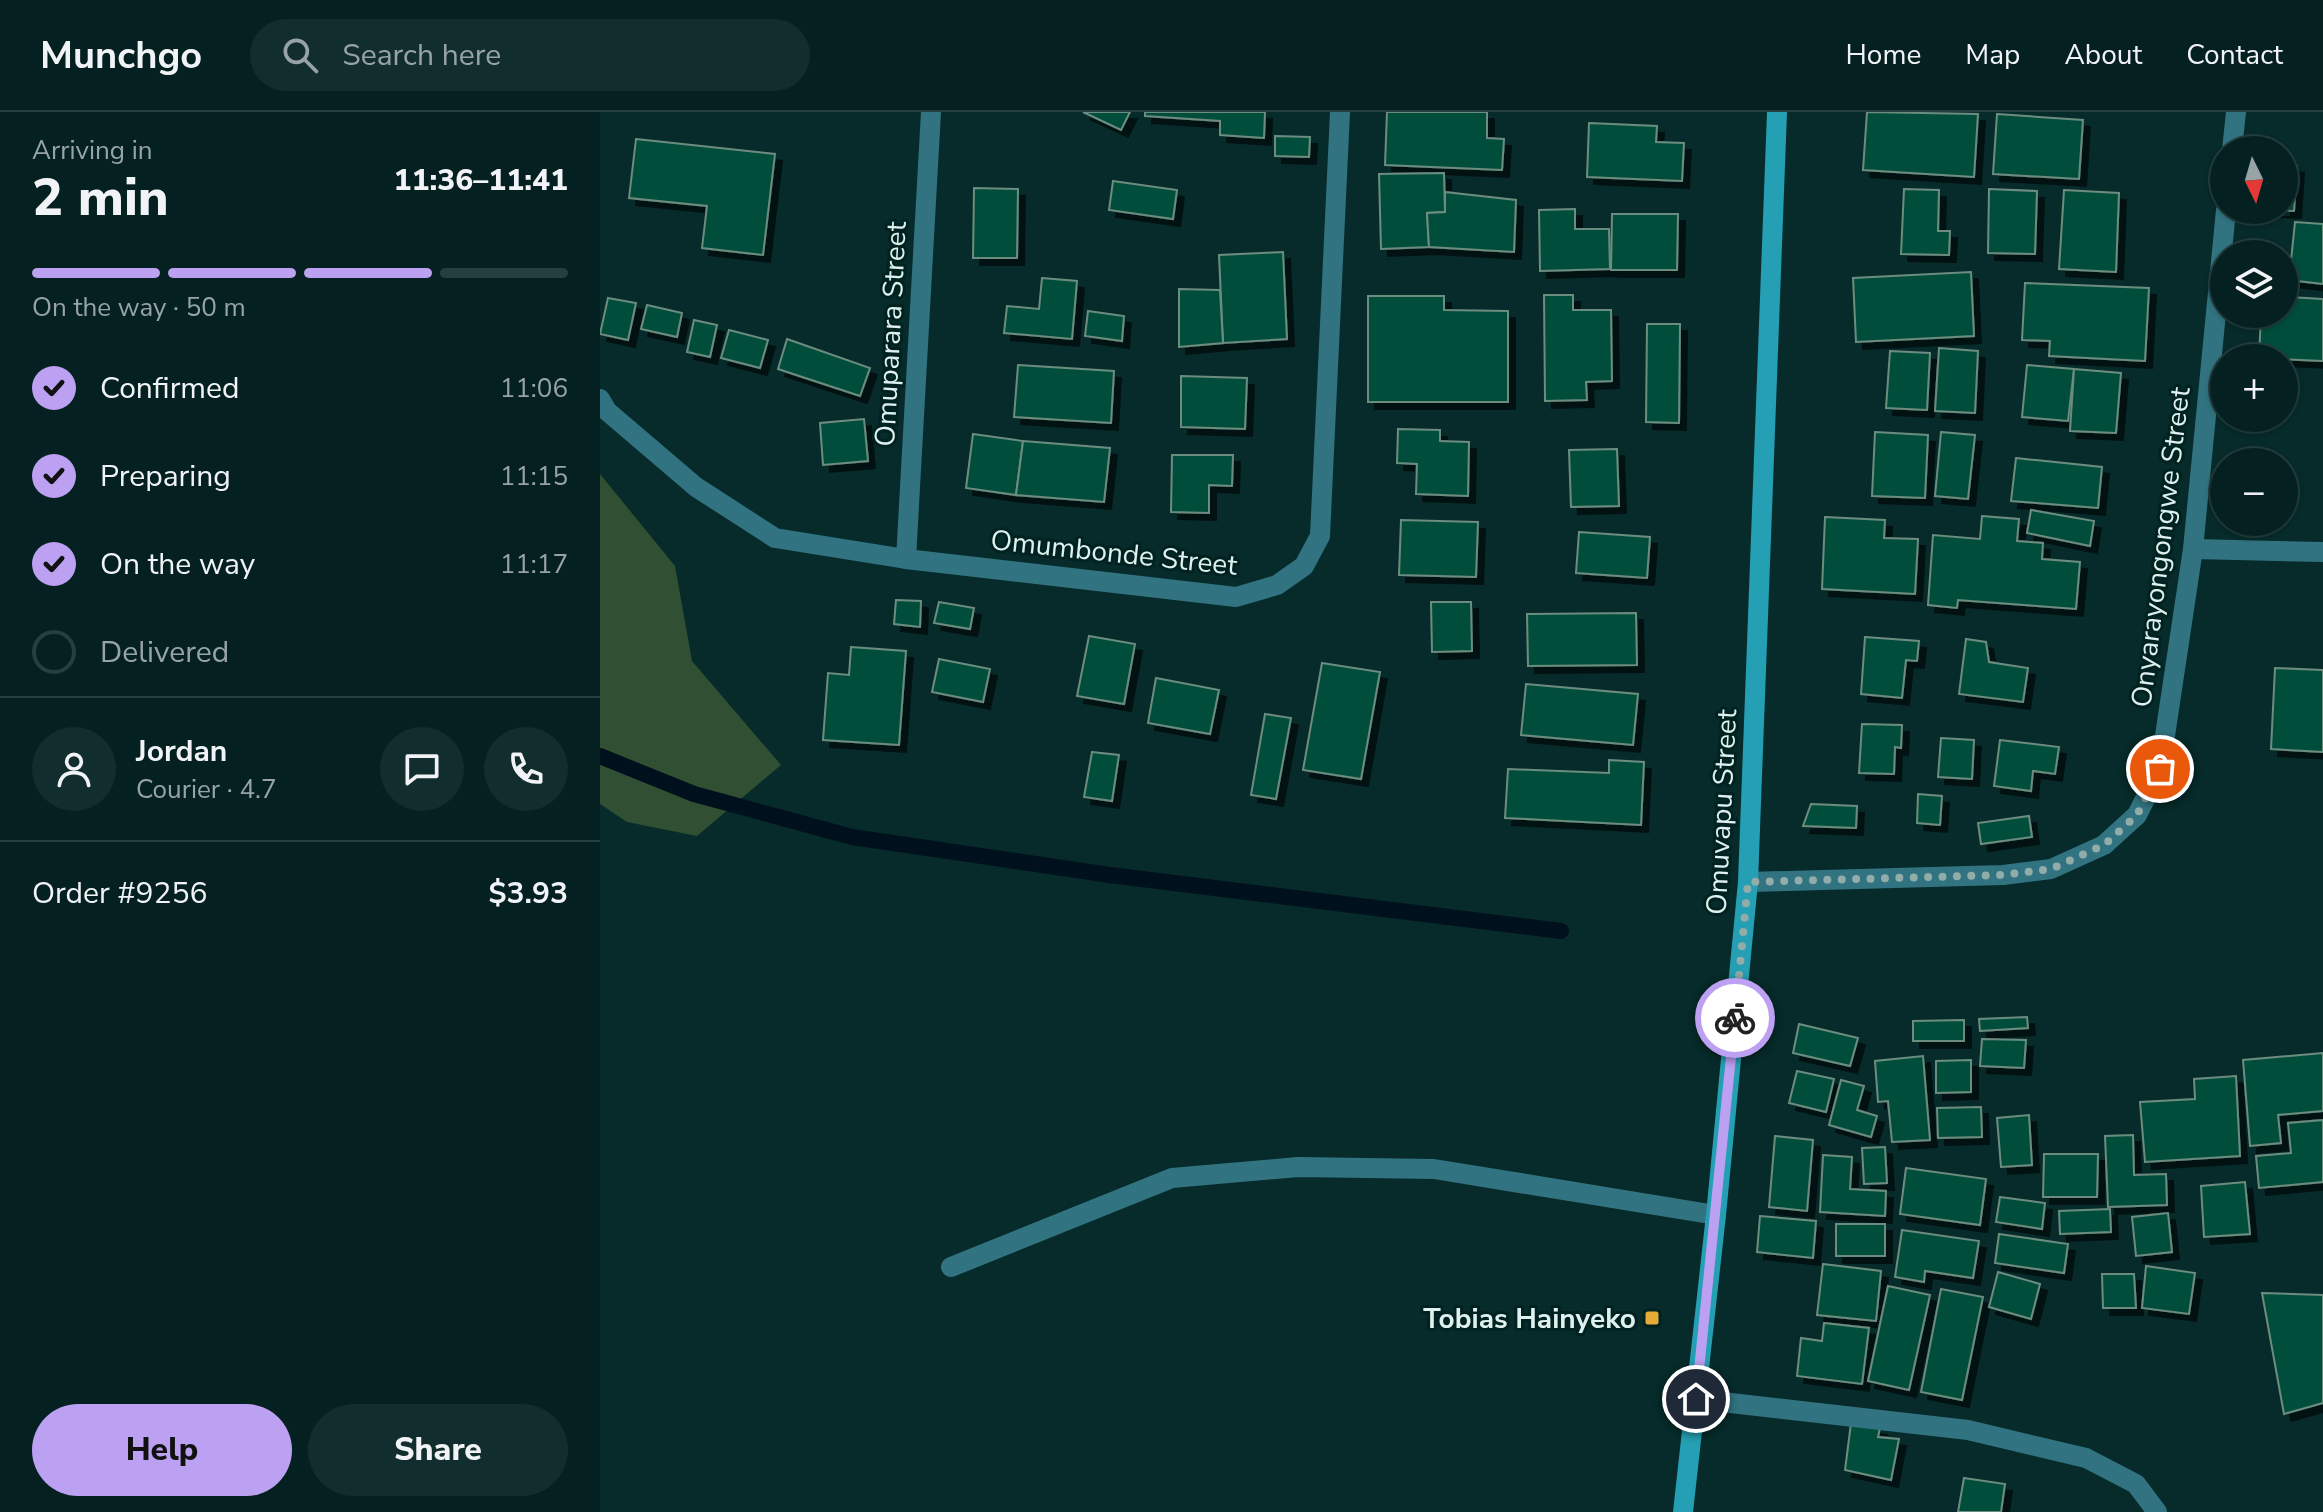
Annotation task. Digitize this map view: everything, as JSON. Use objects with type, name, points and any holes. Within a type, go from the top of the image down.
[{"type":"street","name":"Omuparara Street","points":[[906,559],[931,112]]},
{"type":"street","name":"Omumbonde Street","points":[[600,399],[607,411],[696,487],[775,538],[906,559],[1236,597],[1277,585],[1304,566],[1320,536],[1340,112]]},
{"type":"street","name":"Omuvapu Street","points":[[1683,1512],[1748,882],[1777,112]]},
{"type":"street","points":[[2233,136],[2236,112]]},
{"type":"street","name":"Onyarayongongwe Street","points":[[1748,882],[2003,875],[2051,869],[2104,845],[2137,815],[2160,769],[2193,549],[2225,224]]},
{"type":"street","points":[[2193,549],[2323,552]]},
{"type":"street","points":[[951,1267],[1172,1178],[1298,1167],[1434,1169],[1716,1215]]},
{"type":"street","points":[[1696,1399],[1968,1430],[2071,1454],[2086,1458],[2136,1484],[2157,1512]]},
{"type":"green space","points":[[600,474],[675,566],[692,661],[781,765],[697,836],[627,822],[600,804]]},
{"type":"building","points":[[1083,112],[1130,112],[1121,130]]},
{"type":"building","points":[[1145,112],[1265,112],[1264,138],[1220,135],[1220,121],[1145,116]]},
{"type":"building","points":[[1387,112],[1487,112],[1487,138],[1504,139],[1502,170],[1385,165]]},
{"type":"building","points":[[1867,112],[1978,114],[1974,177],[1863,170]]},
{"type":"building","points":[[1997,114],[2083,120],[2079,179],[1993,174]]},
{"type":"building","points":[[1589,123],[1657,126],[1656,142],[1684,143],[1682,181],[1587,177]]},
{"type":"building","points":[[1275,136],[1310,137],[1309,157],[1275,156]]},
{"type":"building","points":[[636,139],[775,154],[763,255],[702,248],[707,206],[629,198]]},
{"type":"building","points":[[1444,173],[1445,212],[1427,213],[1429,247],[1381,249],[1379,174]]},
{"type":"building","points":[[1113,181],[1177,190],[1173,219],[1109,210]]},
{"type":"building","points":[[974,188],[1018,189],[1017,258],[973,258]]},
{"type":"building","points":[[1904,189],[1939,190],[1938,231],[1950,231],[1949,255],[1901,254]]},
{"type":"building","points":[[1989,189],[2037,191],[2035,254],[1988,253]]},
{"type":"building","points":[[2064,190],[2119,193],[2116,272],[2059,269]]},
{"type":"building","points":[[1445,192],[1516,200],[1514,252],[1429,247],[1427,213],[1445,212]]},
{"type":"building","points":[[1575,209],[1575,229],[1609,229],[1610,269],[1540,271],[1539,210]]},
{"type":"building","points":[[1612,214],[1678,214],[1677,270],[1611,270]]},
{"type":"building","points":[[2298,222],[2323,224],[2323,284],[2298,281],[2298,240],[2293,240],[2295,224]]},
{"type":"building","points":[[1283,252],[1287,339],[1223,343],[1219,255]]},
{"type":"building","points":[[1971,272],[1974,336],[1856,342],[1853,278]]},
{"type":"building","points":[[1042,278],[1077,281],[1072,339],[1004,333],[1007,306],[1039,309]]},
{"type":"building","points":[[2025,283],[2149,288],[2145,361],[2049,356],[2050,341],[2022,340]]},
{"type":"building","points":[[1179,289],[1220,290],[1223,343],[1179,347]]},
{"type":"building","points":[[1544,295],[1573,295],[1573,310],[1611,310],[1612,381],[1586,382],[1587,400],[1545,401]]},
{"type":"building","points":[[1368,296],[1444,296],[1444,310],[1508,311],[1508,402],[1368,402]]},
{"type":"building","points":[[608,298],[636,303],[628,340],[600,334]]},
{"type":"building","points":[[2298,298],[2323,299],[2323,361],[2298,360],[2298,344],[2260,344],[2260,328],[2298,328]]},
{"type":"building","points":[[647,305],[682,313],[677,337],[641,329]]},
{"type":"building","points":[[1088,311],[1124,316],[1122,341],[1085,336]]},
{"type":"building","points":[[694,320],[717,325],[710,357],[687,352]]},
{"type":"building","points":[[1647,324],[1680,324],[1679,423],[1646,422]]},
{"type":"building","points":[[729,330],[768,340],[760,368],[721,358]]},
{"type":"building","points":[[787,339],[870,368],[860,396],[778,369]]},
{"type":"building","points":[[1939,348],[1978,351],[1975,413],[1935,411]]},
{"type":"building","points":[[1890,351],[1930,353],[1927,410],[1886,408]]},
{"type":"building","points":[[1018,365],[1114,371],[1111,423],[1014,417]]},
{"type":"building","points":[[2027,365],[2074,369],[2068,421],[2022,417]]},
{"type":"building","points":[[2074,369],[2121,373],[2116,433],[2070,431]]},
{"type":"building","points":[[1181,376],[1247,378],[1245,429],[1181,427]]},
{"type":"building","points":[[864,419],[868,461],[823,465],[820,423]]},
{"type":"building","points":[[1398,429],[1440,430],[1440,441],[1469,442],[1468,496],[1416,494],[1417,464],[1397,463]]},
{"type":"building","points":[[1875,432],[1928,435],[1925,498],[1872,496]]},
{"type":"building","points":[[1941,432],[1975,435],[1968,499],[1935,496]]},
{"type":"building","points":[[973,434],[1023,441],[1016,495],[966,488]]},
{"type":"building","points":[[1023,441],[1110,448],[1104,502],[1016,495]]},
{"type":"building","points":[[1617,449],[1619,506],[1571,507],[1569,450]]},
{"type":"building","points":[[1172,455],[1233,455],[1232,486],[1209,485],[1209,513],[1171,512]]},
{"type":"building","points":[[2016,458],[2102,467],[2098,508],[2011,501]]},
{"type":"building","points":[[2031,510],[2094,521],[2090,546],[2027,533]]},
{"type":"building","points":[[1982,516],[2019,519],[2017,541],[2043,543],[2042,559],[2080,562],[2076,609],[1958,600],[1957,608],[1928,605],[1933,535],[1980,539]]},
{"type":"building","points":[[1825,517],[1885,520],[1884,538],[1918,539],[1915,594],[1822,589]]},
{"type":"building","points":[[1401,520],[1478,522],[1476,577],[1399,575]]},
{"type":"building","points":[[1579,532],[1650,537],[1647,578],[1576,573]]},
{"type":"building","points":[[896,600],[921,601],[920,627],[894,624]]},
{"type":"building","points":[[939,602],[974,608],[970,629],[934,623]]},
{"type":"building","points":[[1431,602],[1471,602],[1472,651],[1432,652]]},
{"type":"building","points":[[1636,613],[1637,665],[1528,666],[1527,614]]},
{"type":"building","points":[[1089,636],[1135,644],[1124,704],[1077,696]]},
{"type":"building","points":[[1865,637],[1919,641],[1917,661],[1906,660],[1902,698],[1861,694]]},
{"type":"building","points":[[1966,639],[1986,642],[1989,662],[2028,668],[2023,702],[1959,694]]},
{"type":"building","points":[[851,647],[906,651],[899,745],[823,740],[828,673],[849,675]]},
{"type":"building","points":[[939,659],[990,669],[983,702],[932,692]]},
{"type":"building","points":[[1322,663],[1380,672],[1361,779],[1303,770]]},
{"type":"building","points":[[2275,668],[2323,670],[2323,752],[2271,749]]},
{"type":"building","points":[[1156,678],[1219,690],[1210,734],[1148,723]]},
{"type":"building","points":[[1526,684],[1638,694],[1633,745],[1521,735]]},
{"type":"building","points":[[1265,714],[1291,718],[1276,799],[1251,795]]},
{"type":"building","points":[[1862,724],[1902,725],[1901,748],[1895,747],[1894,774],[1859,773]]},
{"type":"building","points":[[1941,738],[1974,740],[1972,779],[1938,777]]},
{"type":"building","points":[[2000,740],[2059,747],[2055,774],[2033,771],[2031,791],[1994,786]]},
{"type":"building","points":[[1092,752],[1119,755],[1112,801],[1084,797]]},
{"type":"building","points":[[1609,760],[1644,762],[1641,825],[1505,818],[1508,769],[1609,773]]},
{"type":"building","points":[[1918,794],[1942,796],[1940,825],[1917,823]]},
{"type":"building","points":[[1811,804],[1857,806],[1856,828],[1803,826]]},
{"type":"building","points":[[2029,816],[2032,837],[1981,844],[1978,823]]},
{"type":"building","points":[[2027,1017],[2028,1028],[1980,1031],[1979,1019]]},
{"type":"building","points":[[1964,1020],[1964,1041],[1913,1041],[1913,1021]]},
{"type":"building","points":[[1799,1024],[1858,1038],[1850,1066],[1793,1053]]},
{"type":"building","points":[[1982,1039],[2026,1040],[2024,1068],[1980,1066]]},
{"type":"building","points":[[2323,1053],[2323,1111],[2278,1115],[2281,1143],[2250,1146],[2243,1060]]},
{"type":"building","points":[[1923,1056],[1930,1140],[1892,1142],[1888,1101],[1878,1102],[1875,1061]]},
{"type":"building","points":[[1971,1060],[1971,1092],[1936,1093],[1936,1061]]},
{"type":"building","points":[[1797,1071],[1834,1079],[1826,1112],[1789,1103]]},
{"type":"building","points":[[2236,1076],[2240,1156],[2145,1162],[2140,1102],[2195,1099],[2194,1079]]},
{"type":"building","points":[[1841,1080],[1864,1086],[1857,1110],[1877,1116],[1871,1137],[1829,1125]]},
{"type":"building","points":[[1981,1107],[1982,1137],[1938,1138],[1937,1108]]},
{"type":"building","points":[[2029,1115],[2032,1165],[2001,1167],[1997,1118]]},
{"type":"building","points":[[2323,1120],[2323,1182],[2259,1188],[2256,1156],[2291,1153],[2288,1123]]},
{"type":"building","points":[[2133,1135],[2134,1175],[2166,1174],[2167,1205],[2108,1207],[2105,1136]]},
{"type":"building","points":[[1775,1136],[1813,1140],[1807,1211],[1769,1207]]},
{"type":"building","points":[[1885,1147],[1887,1183],[1864,1184],[1862,1148]]},
{"type":"building","points":[[2044,1154],[2098,1154],[2097,1197],[2043,1197]]},
{"type":"building","points":[[1823,1155],[1852,1157],[1850,1189],[1886,1191],[1885,1216],[1820,1212]]},
{"type":"building","points":[[1906,1168],[1986,1179],[1980,1225],[1900,1214]]},
{"type":"building","points":[[2245,1182],[2250,1234],[2204,1237],[2201,1186]]},
{"type":"building","points":[[2000,1197],[2045,1203],[2042,1229],[1996,1222]]},
{"type":"building","points":[[2110,1209],[2111,1232],[2060,1234],[2059,1211]]},
{"type":"building","points":[[2168,1213],[2172,1252],[2136,1256],[2132,1217]]},
{"type":"building","points":[[1760,1216],[1816,1221],[1813,1258],[1757,1252]]},
{"type":"building","points":[[1836,1224],[1885,1224],[1885,1256],[1836,1256]]},
{"type":"building","points":[[1902,1230],[1979,1241],[1973,1278],[1925,1271],[1924,1282],[1895,1277]]},
{"type":"building","points":[[1999,1234],[2068,1244],[2064,1273],[1995,1263]]},
{"type":"building","points":[[1823,1264],[1881,1271],[1876,1321],[1817,1315]]},
{"type":"building","points":[[2146,1266],[2195,1273],[2189,1314],[2142,1308]]},
{"type":"building","points":[[1998,1272],[2040,1284],[2031,1319],[1989,1307]]},
{"type":"building","points":[[2102,1274],[2134,1274],[2136,1308],[2103,1308]]},
{"type":"building","points":[[1888,1286],[1930,1295],[1909,1390],[1868,1381]]},
{"type":"building","points":[[1941,1289],[1983,1297],[1962,1400],[1921,1392]]},
{"type":"building","points":[[2262,1293],[2323,1295],[2323,1403],[2284,1414]]},
{"type":"building","points":[[1824,1323],[1869,1328],[1862,1384],[1797,1376],[1801,1338],[1822,1341]]},
{"type":"building","points":[[1851,1423],[1880,1428],[1878,1437],[1899,1439],[1891,1480],[1845,1470]]},
{"type":"building","points":[[1964,1478],[2005,1484],[2001,1512],[1958,1512]]},
{"type":"waterway","points":[[600,756],[694,794],[852,837],[1110,875],[1561,931]]},
{"type":"way so far","points":[[1735,1018],[1748,882],[2003,875],[2051,869],[2104,845],[2137,815],[2160,769]]},
{"type":"place","name":"Tobias Hainyeko","points":[[1652,1318]]},
{"type":"route","points":[[1696,1399],[1735,1018]]}]
